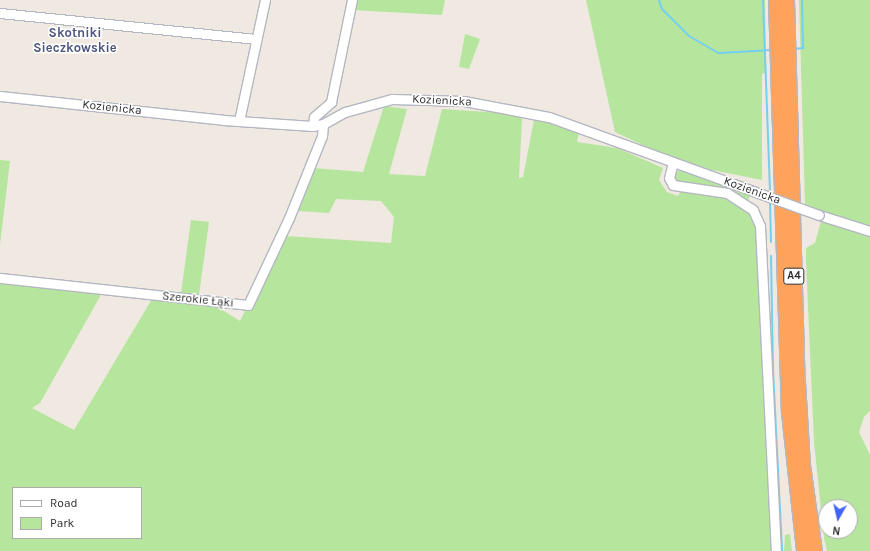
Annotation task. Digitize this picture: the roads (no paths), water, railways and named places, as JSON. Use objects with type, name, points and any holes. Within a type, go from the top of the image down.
[{"type":"highway","name":"A4","points":[[775,0],[787,405],[803,551]]},
{"type":"highway","name":"A4","points":[[787,0],[798,382],[803,465],[815,551]]},
{"type":"street","points":[[239,121],[264,0]]},
{"type":"street","points":[[313,126],[314,117],[331,102],[352,0]]},
{"type":"street","points":[[0,13],[255,39]]},
{"type":"street","name":"Kozienicka","points":[[0,96],[239,121],[313,126],[323,124],[345,112],[392,99],[464,101],[549,117],[819,215],[870,230]]},
{"type":"street","name":"Szerokie Łąki","points":[[0,278],[248,305],[289,218],[322,136],[323,124]]},
{"type":"street","points":[[672,162],[669,178],[673,185],[727,193],[753,210],[760,226],[776,551]]},
{"type":"waterway","points":[[659,0],[662,9],[689,36],[719,53],[771,50]]},
{"type":"waterway","points":[[763,0],[770,195]]},
{"type":"waterway","points":[[793,49],[803,48],[802,0]]},
{"type":"waterway","points":[[770,201],[771,242]]},
{"type":"waterway","points":[[771,256],[773,371],[782,551]]},
{"type":"district","name":"Skotniki Sieczkowskie","points":[[75,42]]}]
